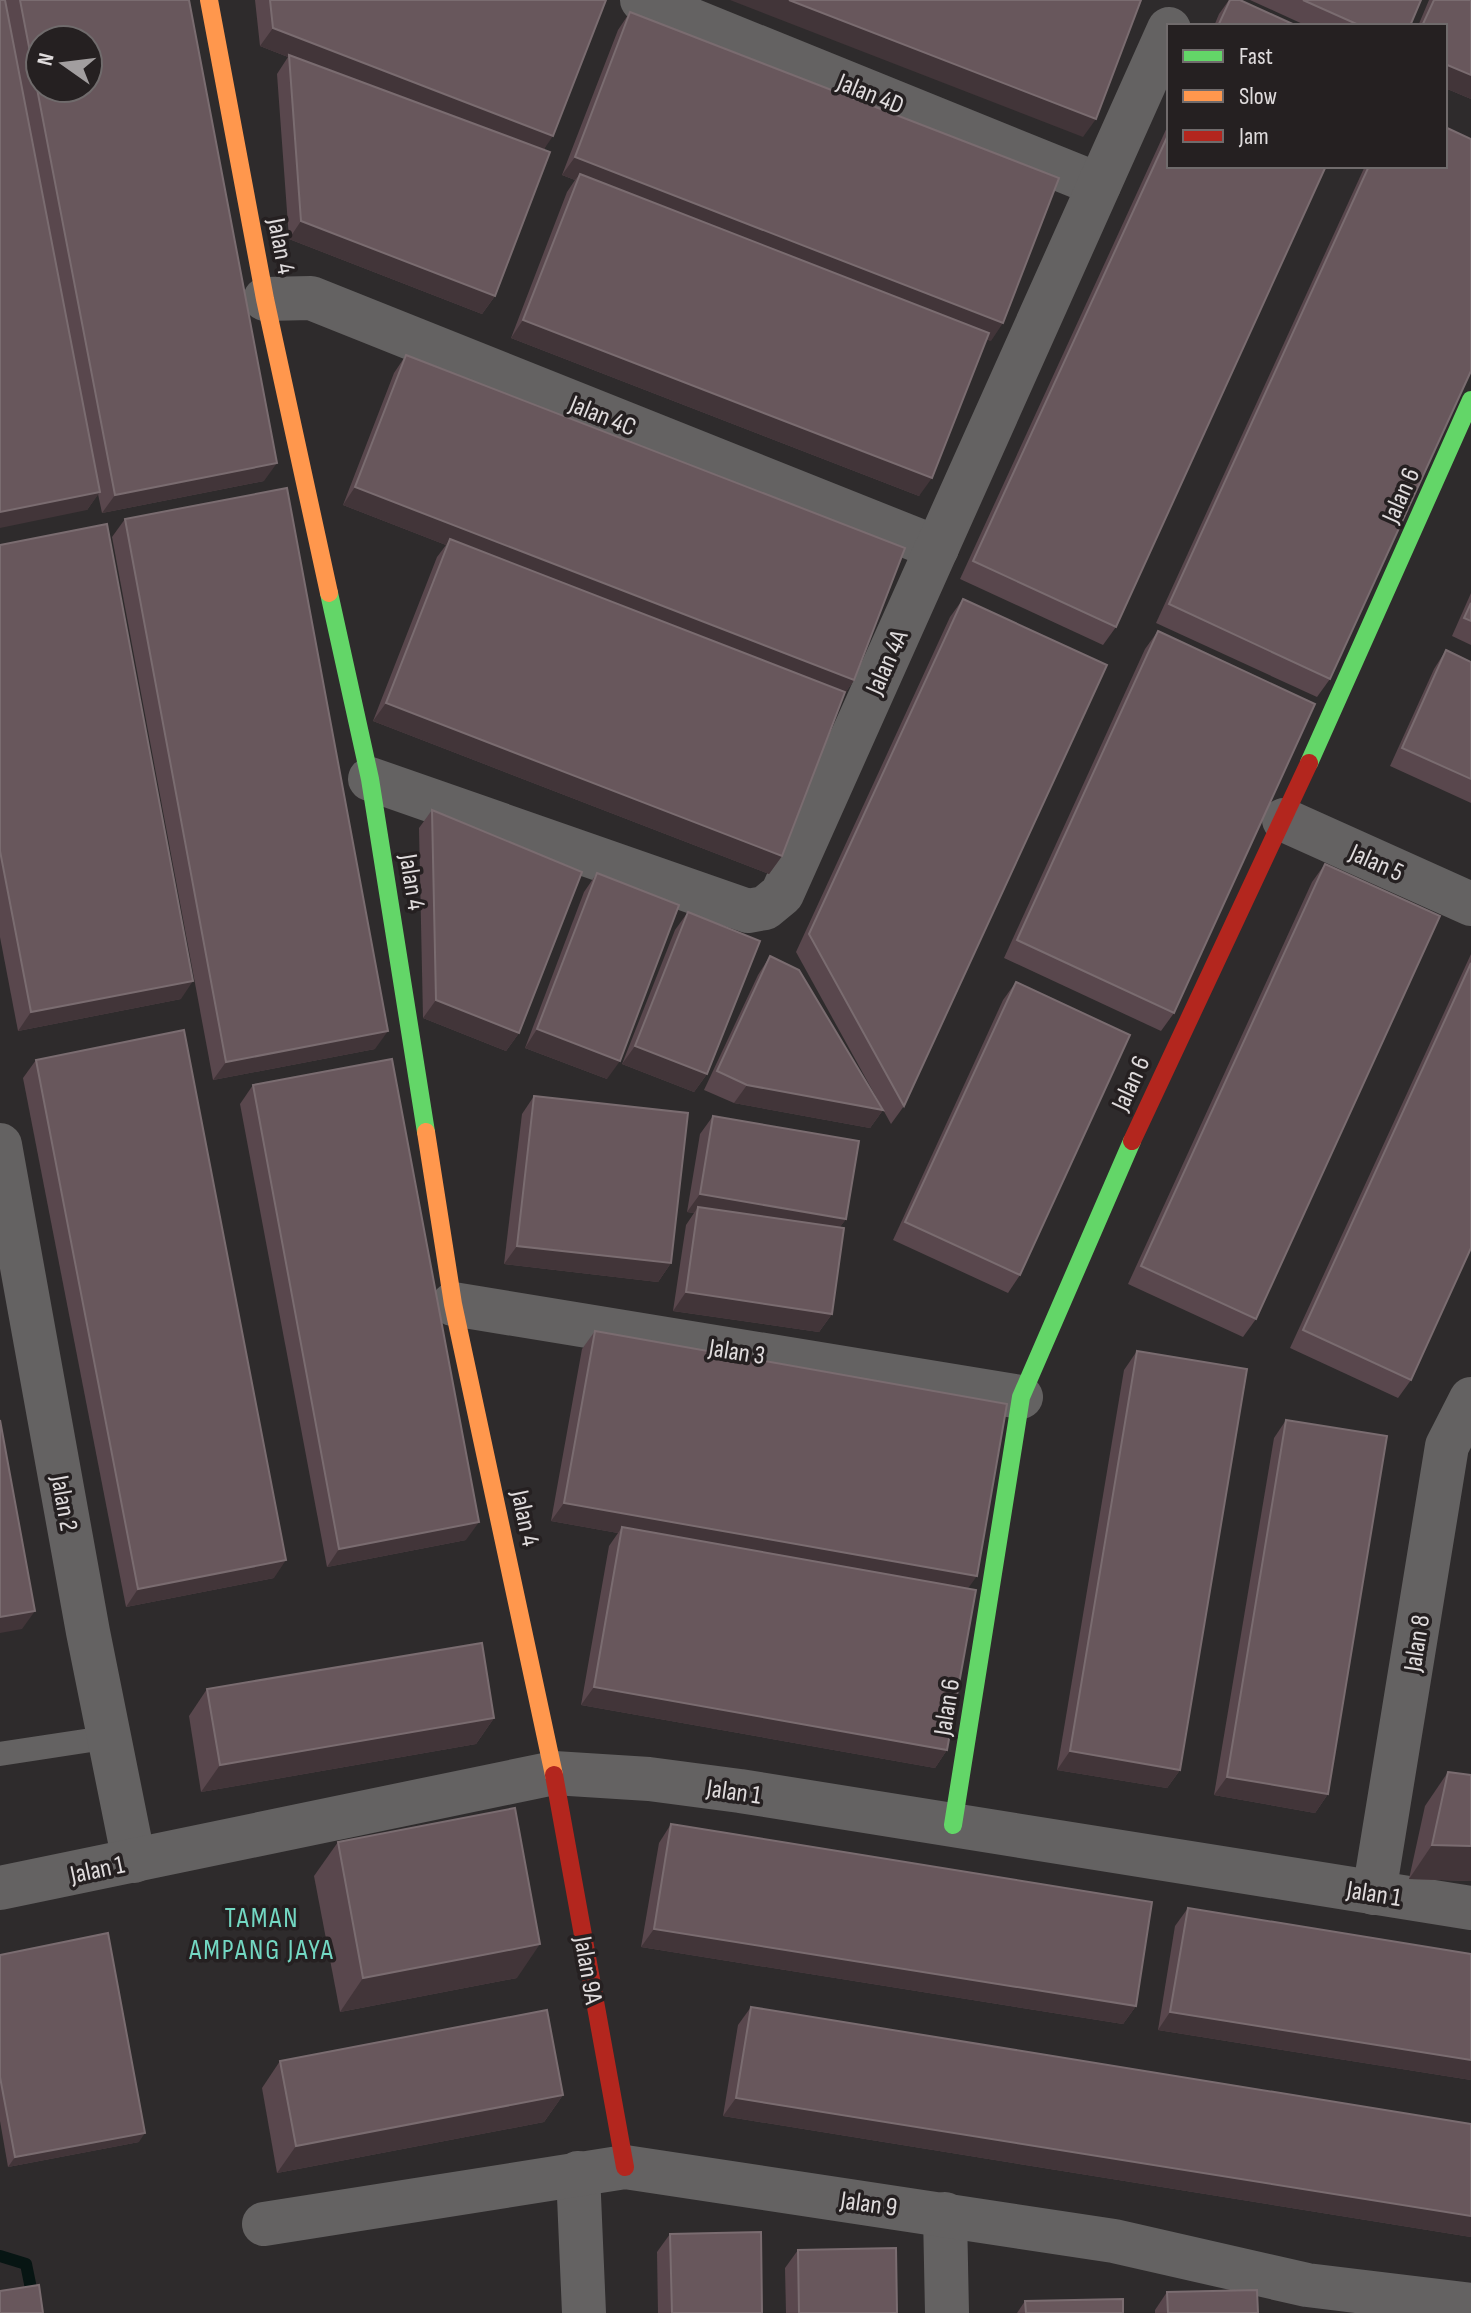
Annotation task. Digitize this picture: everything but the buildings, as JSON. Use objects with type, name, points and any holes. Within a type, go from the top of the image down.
[{"type":"street","name":"Jalan 4","points":[[209,0],[265,299],[370,779],[453,1304],[554,1773]]},
{"type":"street","name":"Jalan 4D","points":[[642,0],[1099,185]]},
{"type":"street","name":"Jalan 4A","points":[[1172,24],[1182,0]]},
{"type":"street","name":"Jalan 4A","points":[[370,779],[748,911],[765,908],[782,894],[1167,35]]},
{"type":"street","name":"Jalan 4C","points":[[265,299],[311,298],[937,548]]},
{"type":"street","name":"Jalan 6","points":[[953,1825],[1021,1397],[1119,1169],[1466,424]]},
{"type":"street","name":"Jalan 5","points":[[1284,820],[1471,904]]},
{"type":"street","name":"Jalan 2","points":[[0,1145],[88,1632],[134,1861]]},
{"type":"street","name":"Jalan 3","points":[[453,1304],[1021,1397]]},
{"type":"street","name":"Jalan 8","points":[[1374,1893],[1447,1446],[1471,1399]]},
{"type":"street","name":"Jalan 1","points":[[0,1888],[554,1773],[649,1779],[1471,1908]]},
{"type":"street","name":"Jalan 9A","points":[[554,1773],[625,2167]]},
{"type":"street","name":"Jalan 9","points":[[264,2224],[625,2167],[1114,2241],[1306,2299],[1471,2305]]},
{"type":"street","points":[[578,2173],[584,2313]]},
{"type":"street","points":[[945,2214],[947,2313]]},
{"type":"lane","points":[[0,1754],[111,1737]]},
{"type":"waterway","points":[[0,2256],[26,2264],[36,2313]]},
{"type":"traffic: fast","points":[[1309,763],[1471,400]]},
{"type":"traffic: fast","points":[[329,593],[370,779],[426,1132]]},
{"type":"traffic: fast","points":[[953,1825],[1021,1397],[1132,1141]]},
{"type":"traffic: slow","points":[[209,0],[265,299],[329,593]]},
{"type":"traffic: slow","points":[[426,1132],[453,1304],[554,1775]]},
{"type":"traffic: jam","points":[[1132,1141],[1309,763]]},
{"type":"traffic: jam","points":[[554,1775],[625,2167]]},
{"type":"district","name":"TAMAN AMPANG JAYA","points":[[262,1933]]}]
